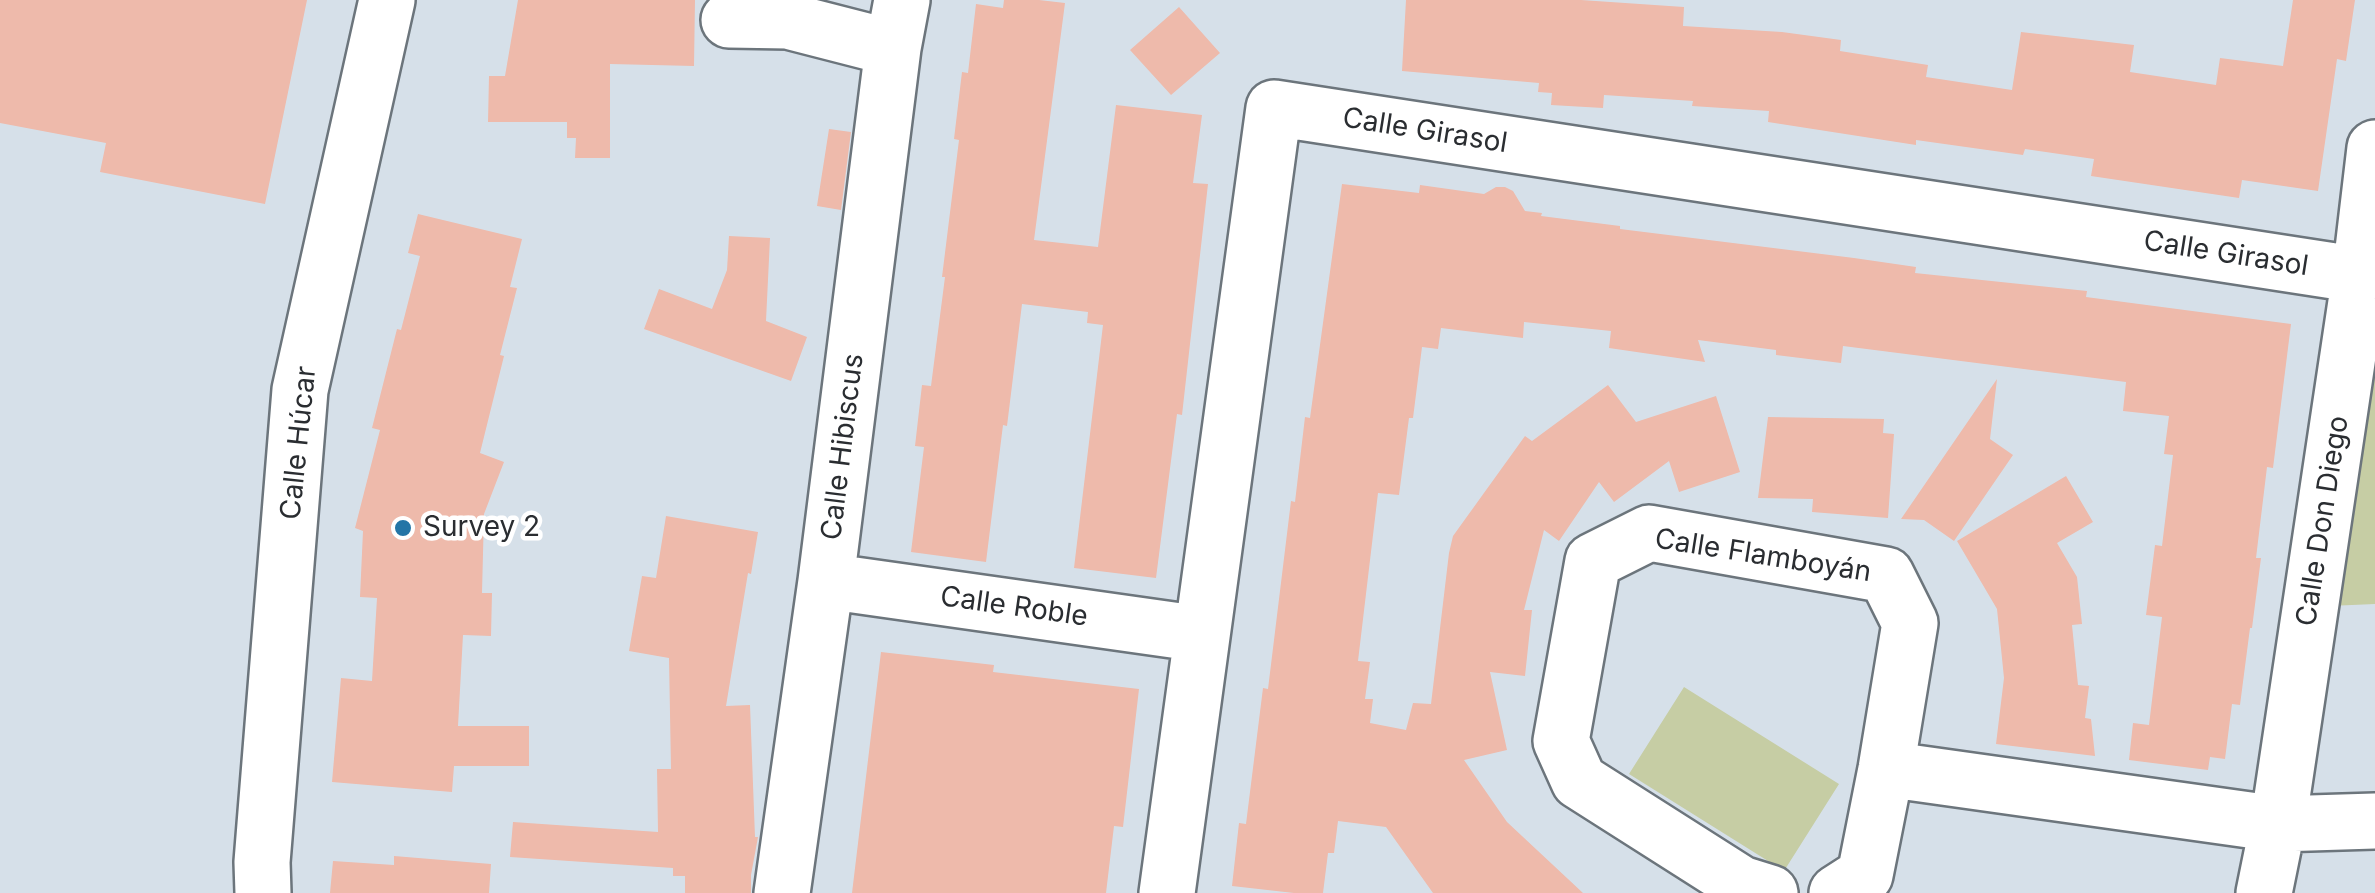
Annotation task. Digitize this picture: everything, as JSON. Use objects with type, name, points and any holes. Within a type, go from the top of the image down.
[{"type":"street","name":"Calle Húcar","points":[[263,893],[262,862],[300,390],[387,0]]},
{"type":"street","points":[[730,20],[897,24]]},
{"type":"street","name":"Calle Hibiscus","points":[[782,893],[897,24]]},
{"type":"street","name":"Calle Girasol","points":[[1167,893],[1274,108],[2360,275]]},
{"type":"street","name":"Calle Don Diego","points":[[2264,893],[2278,824],[2360,275],[2375,148]]},
{"type":"street","name":"Calle Flamboyán","points":[[1770,893],[1741,884],[1579,781],[1561,741],[1593,561],[1648,533],[1886,575],[1910,623],[1865,875],[1837,893]]},
{"type":"street","name":"Calle Roble","points":[[826,580],[1201,634]]},
{"type":"street","points":[[1886,769],[2278,824],[2375,821]]},
{"type":"green space","points":[[2375,284],[2375,604],[2329,606]]},
{"type":"green space","points":[[1684,687],[1839,784],[1784,871],[1629,774]]},
{"type":"building","points":[[0,0],[307,0],[265,204],[100,172],[106,143],[0,123]]},
{"type":"building","points":[[518,0],[695,0],[694,66],[610,64],[610,158],[575,158],[576,138],[567,138],[567,122],[488,122],[489,76],[505,76]]},
{"type":"building","points":[[1004,0],[1065,3],[1034,240],[1098,247],[1116,105],[1202,115],[1193,183],[1208,184],[1182,415],[1177,414],[1156,578],[1074,568],[1103,325],[1087,323],[1088,312],[1022,304],[986,562],[911,552],[924,447],[915,446],[922,385],[931,386],[945,277],[962,72],[968,73],[976,4],[1003,8]]},
{"type":"building","points":[[1406,0],[1581,0],[1684,7],[1683,26],[1841,40],[1840,51],[1928,65],[1926,77],[2012,90],[2021,32],[2134,45],[2130,72],[2216,85],[2220,58],[2283,66],[2293,0],[2355,0],[2346,61],[2337,59],[2318,191],[2242,180],[2239,198],[2091,176],[2094,159],[2025,149],[2023,155],[1916,140],[1916,145],[1768,122],[1769,111],[1692,106],[1693,101],[1604,95],[1603,108],[1551,105],[1552,93],[1538,92],[1539,83],[1402,71]]},
{"type":"building","points":[[1179,7],[1220,53],[1171,95],[1130,50]]},
{"type":"building","points":[[829,129],[851,132],[841,210],[817,206]]},
{"type":"building","points":[[1342,184],[1419,193],[1420,185],[1484,194],[1505,187],[1513,191],[1525,211],[1542,213],[1541,216],[1916,267],[1915,273],[2087,291],[2086,297],[2291,324],[2273,468],[2267,467],[2252,628],[2240,705],[2232,704],[2225,759],[2210,757],[2208,770],[2129,760],[2133,723],[2149,725],[2162,617],[2146,615],[2155,545],[2162,546],[2173,455],[2164,454],[2169,416],[2123,411],[2126,382],[1843,346],[1841,363],[1698,340],[1705,362],[1609,348],[1611,331],[1524,322],[1523,338],[1441,328],[1438,349],[1422,347],[1399,495],[1378,493],[1358,661],[1370,662],[1365,699],[1373,699],[1370,723],[1406,730],[1413,703],[1431,704],[1453,536],[1525,436],[1532,441],[1608,385],[1636,422],[1716,396],[1740,472],[1679,492],[1669,461],[1614,502],[1599,482],[1559,541],[1544,530],[1524,610],[1532,610],[1525,676],[1490,672],[1507,750],[1464,760],[1507,822],[1583,893],[1433,893],[1386,827],[1338,821],[1334,853],[1328,853],[1323,893],[1232,886],[1239,823],[1246,824],[1263,688],[1268,689],[1291,501],[1295,502],[1305,417],[1310,418]]},
{"type":"building","points":[[418,214],[522,239],[510,287],[517,288],[500,355],[504,356],[480,453],[504,462],[484,514],[482,593],[492,593],[491,636],[463,635],[458,726],[529,726],[529,766],[454,766],[452,792],[332,782],[341,678],[372,681],[377,598],[360,597],[363,531],[355,528],[380,430],[372,428],[420,256],[408,253]]},
{"type":"building","points":[[729,236],[770,238],[766,321],[807,337],[791,381],[644,329],[659,289],[712,309],[727,270]]},
{"type":"building","points":[[1997,379],[1990,439],[2013,455],[1954,541],[1924,520],[1901,519]]},
{"type":"building","points":[[1768,417],[1884,419],[1883,433],[1894,434],[1888,518],[1812,512],[1813,499],[1758,498]]},
{"type":"building","points":[[2066,476],[2093,522],[2057,543],[2077,577],[2082,624],[2072,625],[2078,685],[2089,686],[2085,718],[2091,719],[2095,756],[1996,744],[2004,678],[1997,609],[1957,541]]},
{"type":"building","points":[[666,516],[758,532],[726,706],[750,705],[758,837],[751,893],[685,893],[685,876],[673,876],[673,868],[510,857],[513,822],[658,832],[657,769],[671,769],[669,658],[629,651],[642,576],[656,578]]},
{"type":"building","points":[[881,652],[994,665],[993,672],[1139,689],[1123,827],[1114,826],[1106,893],[852,893]]},
{"type":"building","points":[[394,856],[491,864],[489,893],[330,893],[333,861],[394,865]]},
{"type":"place","name":"Survey 2","points":[[403,528]]}]
